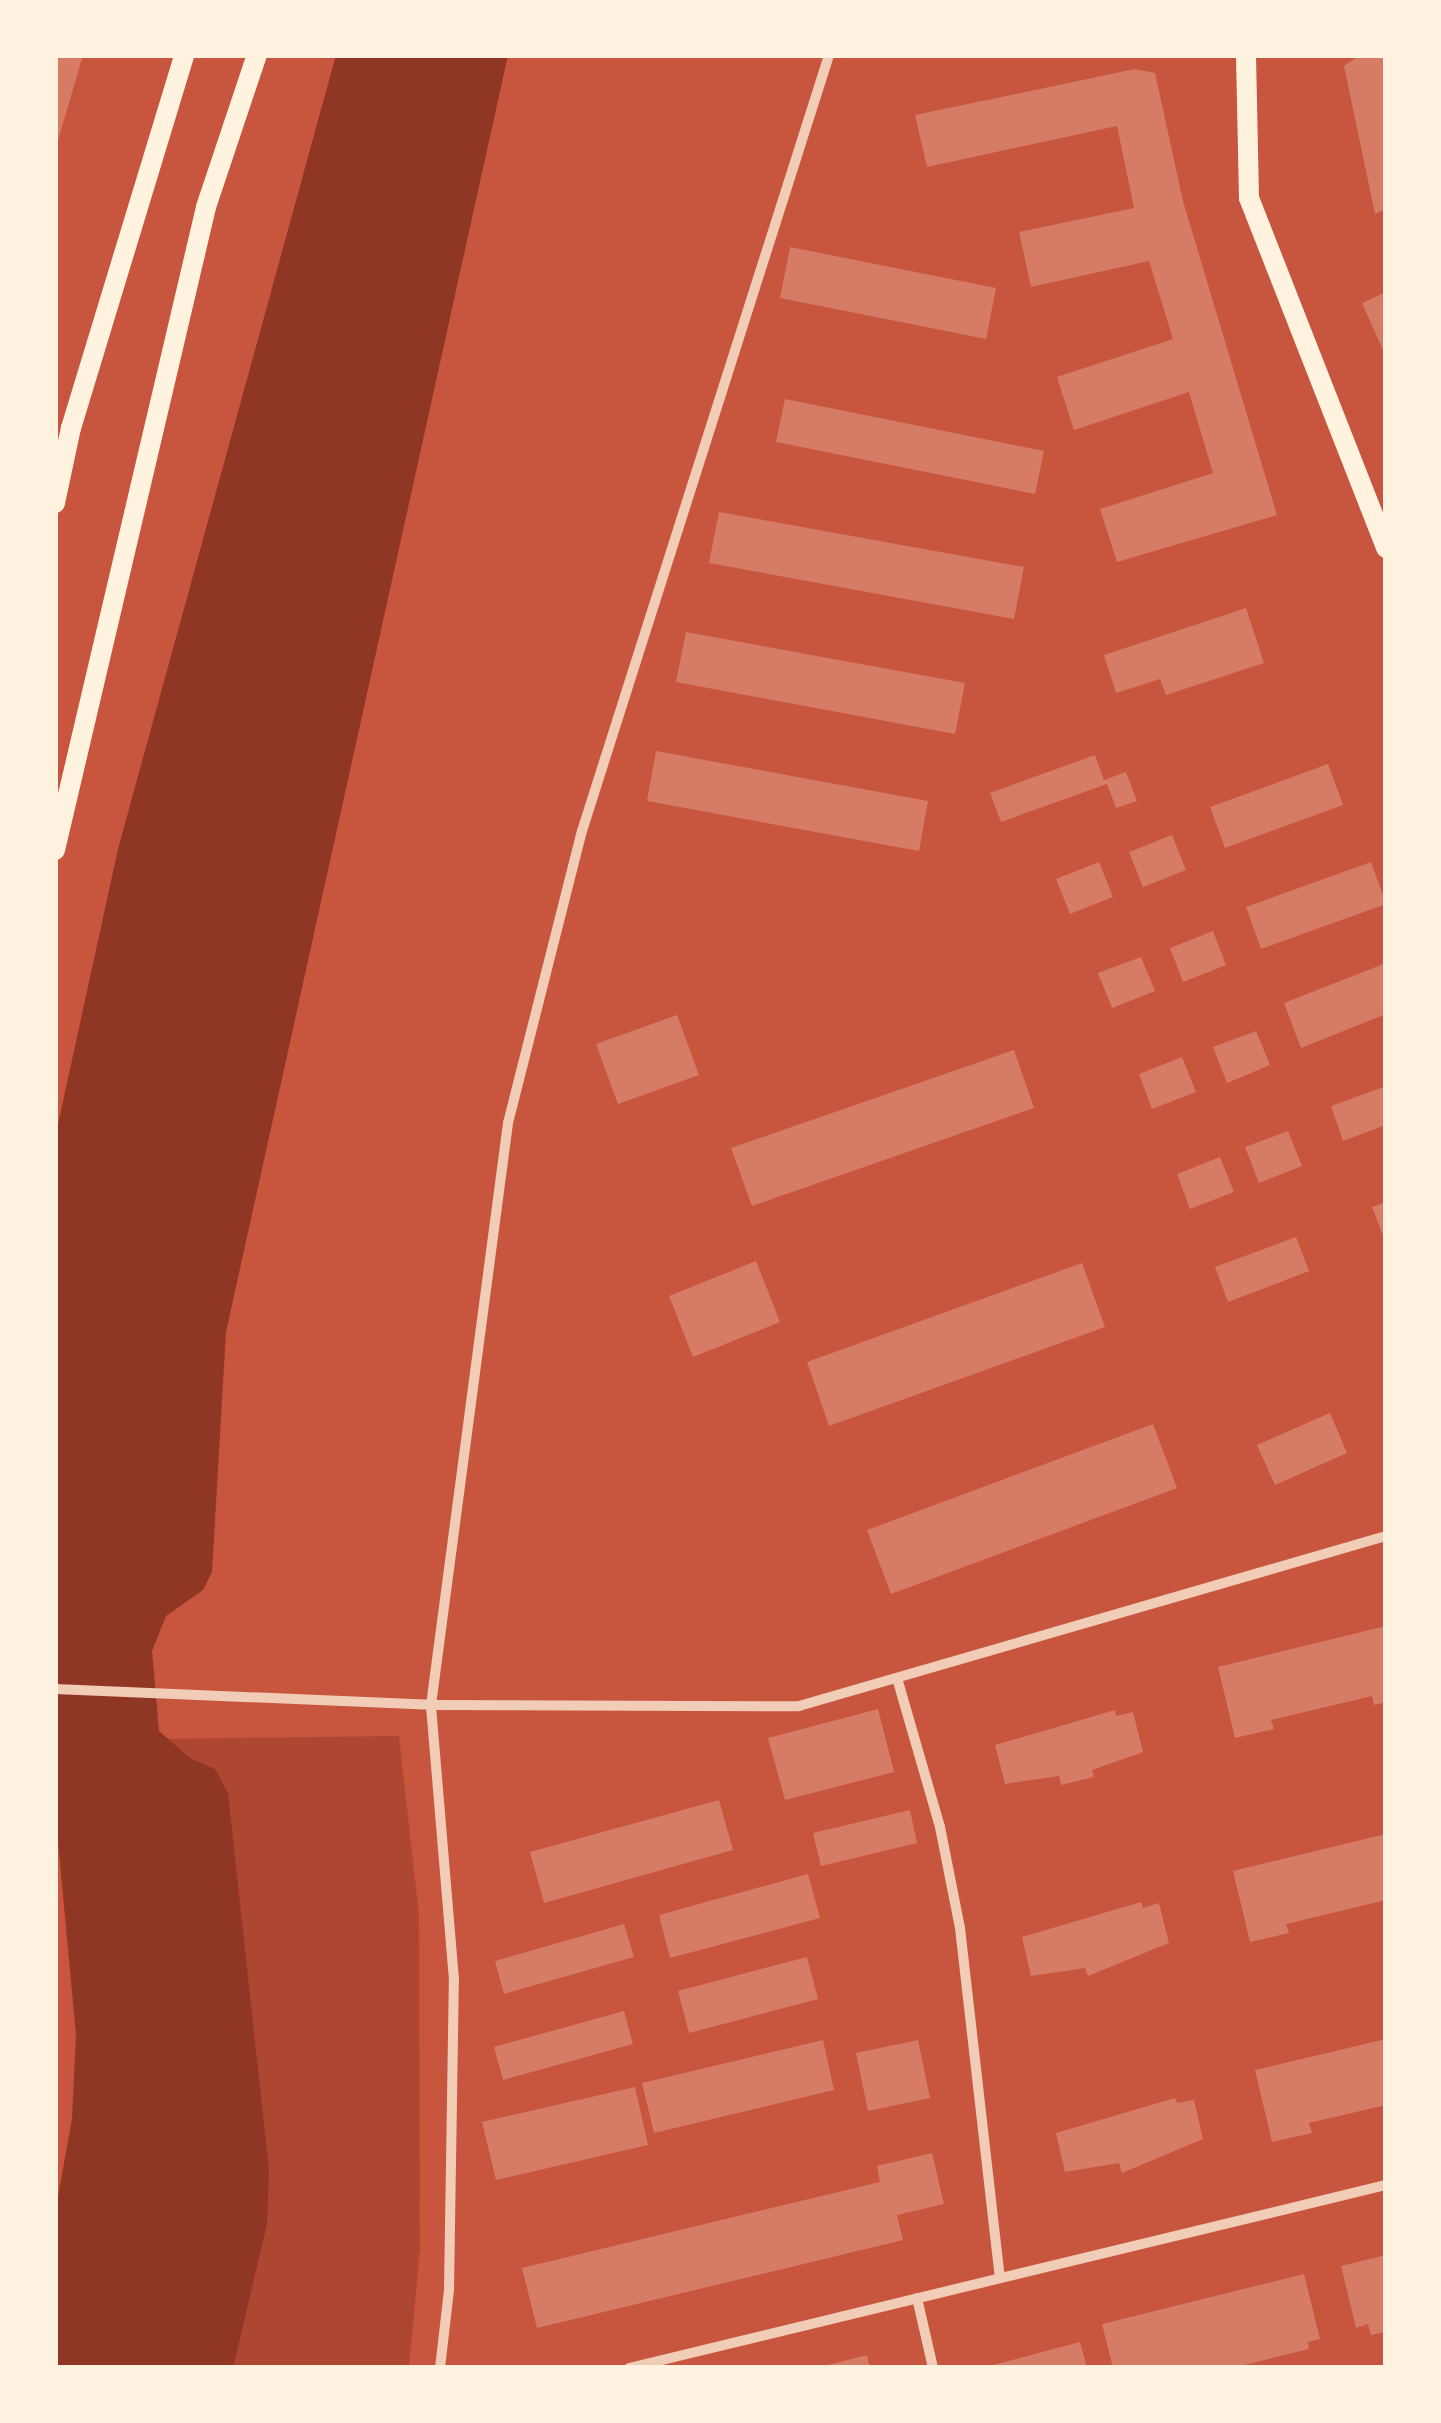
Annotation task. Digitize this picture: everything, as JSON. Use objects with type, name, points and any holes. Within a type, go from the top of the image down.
[{"type":"main road","points":[[55,503],[63,429],[184,55]]},
{"type":"main road","points":[[55,850],[206,206],[257,55]]},
{"type":"main road","points":[[1246,55],[1248,198],[1386,548]]},
{"type":"street","points":[[440,2368],[449,2290],[454,1980],[431,1706],[508,1123],[582,830],[829,55]]},
{"type":"street","points":[[55,1689],[431,1706],[799,1706],[1386,1536]]},
{"type":"street","points":[[896,1678],[940,1827],[960,1928],[1000,2278]]},
{"type":"street","points":[[629,2368],[1386,2184]]},
{"type":"street","points":[[917,2298],[933,2368]]},
{"type":"shaded area","points":[[336,55],[508,55],[226,1332],[212,1572],[203,1590],[166,1616],[152,1651],[159,1731],[190,1758],[215,1769],[228,1793],[269,2170],[267,2224],[233,2368],[55,2368],[55,2213],[72,2119],[76,2035],[55,1809],[55,1138],[118,849]]},
{"type":"shaded area","points":[[399,1736],[419,1915],[420,2249],[409,2368],[211,2368],[146,1739]]},
{"type":"building","points":[[55,55],[83,55],[56,147],[55,146]]},
{"type":"building","points":[[1360,55],[1386,55],[1386,209],[1375,214],[1344,66]]},
{"type":"building","points":[[1135,69],[1155,73],[1183,201],[1277,515],[1117,562],[1100,509],[1213,473],[1189,392],[1074,430],[1057,377],[1173,339],[1149,261],[1031,287],[1019,232],[1134,208],[1117,126],[927,167],[915,115]]},
{"type":"building","points":[[790,247],[996,288],[986,339],[780,298]]},
{"type":"building","points":[[1386,292],[1386,357],[1362,303]]},
{"type":"building","points":[[785,399],[1044,451],[1035,494],[776,442]]},
{"type":"building","points":[[719,512],[1024,567],[1014,619],[709,563]]},
{"type":"building","points":[[1246,608],[1264,663],[1166,695],[1160,679],[1116,693],[1104,655]]},
{"type":"building","points":[[686,632],[965,683],[955,734],[676,682]]},
{"type":"building","points":[[656,751],[928,801],[919,851],[647,801]]},
{"type":"building","points":[[1095,755],[1104,780],[1126,772],[1137,801],[1116,808],[1107,784],[1001,822],[990,793]]},
{"type":"building","points":[[1328,764],[1343,805],[1225,848],[1210,807]]},
{"type":"building","points":[[1172,835],[1186,870],[1143,887],[1129,852]]},
{"type":"building","points":[[1099,862],[1113,897],[1070,914],[1056,879]]},
{"type":"building","points":[[1371,862],[1386,904],[1261,949],[1246,907]]},
{"type":"building","points":[[1213,931],[1226,965],[1183,982],[1170,948]]},
{"type":"building","points":[[1141,957],[1155,991],[1112,1008],[1098,973]]},
{"type":"building","points":[[1386,963],[1386,1014],[1301,1048],[1284,1003]]},
{"type":"building","points":[[677,1015],[699,1075],[618,1104],[596,1044]]},
{"type":"building","points":[[1256,1031],[1270,1065],[1227,1083],[1213,1047]]},
{"type":"building","points":[[1014,1050],[1034,1108],[752,1206],[731,1148]]},
{"type":"building","points":[[1182,1057],[1196,1092],[1152,1109],[1139,1074]]},
{"type":"building","points":[[1386,1086],[1386,1125],[1343,1141],[1331,1106]]},
{"type":"building","points":[[1288,1131],[1302,1166],[1259,1183],[1245,1147]]},
{"type":"building","points":[[1220,1157],[1234,1192],[1190,1209],[1177,1174]]},
{"type":"building","points":[[1386,1202],[1386,1243],[1372,1207]]},
{"type":"building","points":[[1296,1237],[1309,1271],[1228,1302],[1215,1267]]},
{"type":"building","points":[[756,1261],[780,1322],[693,1357],[669,1296]]},
{"type":"building","points":[[1082,1263],[1105,1327],[829,1426],[807,1362]]},
{"type":"building","points":[[1330,1413],[1347,1453],[1275,1485],[1257,1445]]},
{"type":"building","points":[[1153,1424],[1177,1488],[891,1594],[867,1530]]},
{"type":"building","points":[[1386,1626],[1386,1702],[1374,1705],[1372,1696],[1271,1720],[1274,1729],[1235,1738],[1218,1667]]},
{"type":"building","points":[[878,1709],[894,1772],[785,1800],[768,1738]]},
{"type":"building","points":[[1115,1710],[1116,1716],[1133,1712],[1143,1752],[1092,1770],[1094,1777],[1061,1785],[1059,1776],[1005,1784],[995,1745]]},
{"type":"building","points":[[719,1800],[733,1850],[544,1903],[530,1852]]},
{"type":"building","points":[[910,1810],[917,1843],[821,1866],[813,1833]]},
{"type":"building","points":[[1386,1834],[1386,1900],[1286,1924],[1289,1933],[1250,1942],[1233,1871]]},
{"type":"building","points":[[808,1874],[820,1918],[670,1958],[659,1915]]},
{"type":"building","points":[[1141,1902],[1143,1908],[1159,1903],[1169,1943],[1088,1976],[1085,1968],[1031,1976],[1022,1937]]},
{"type":"building","points":[[624,1924],[634,1957],[504,1994],[495,1961]]},
{"type":"building","points":[[807,1957],[818,1999],[689,2033],[678,1991]]},
{"type":"building","points":[[624,2011],[633,2044],[503,2080],[494,2047]]},
{"type":"building","points":[[1386,2039],[1386,2105],[1309,2123],[1312,2133],[1272,2142],[1255,2070]]},
{"type":"building","points":[[823,2040],[834,2090],[654,2133],[642,2083]]},
{"type":"building","points":[[918,2040],[930,2098],[868,2111],[856,2053]]},
{"type":"building","points":[[635,2087],[648,2145],[496,2180],[482,2122]]},
{"type":"building","points":[[1175,2098],[1177,2103],[1194,2100],[1203,2139],[1122,2173],[1119,2163],[1065,2172],[1056,2133]]},
{"type":"building","points":[[932,2153],[944,2204],[897,2215],[903,2240],[537,2328],[522,2268],[880,2182],[877,2166]]},
{"type":"building","points":[[1386,2255],[1386,2332],[1371,2335],[1368,2324],[1356,2328],[1341,2266]]},
{"type":"building","points":[[1304,2274],[1320,2339],[1308,2342],[1309,2349],[1232,2368],[1113,2368],[1102,2324]]},
{"type":"building","points":[[1080,2342],[1087,2368],[986,2368],[986,2367]]},
{"type":"building","points":[[867,2355],[870,2368],[820,2368],[820,2367]]}]
